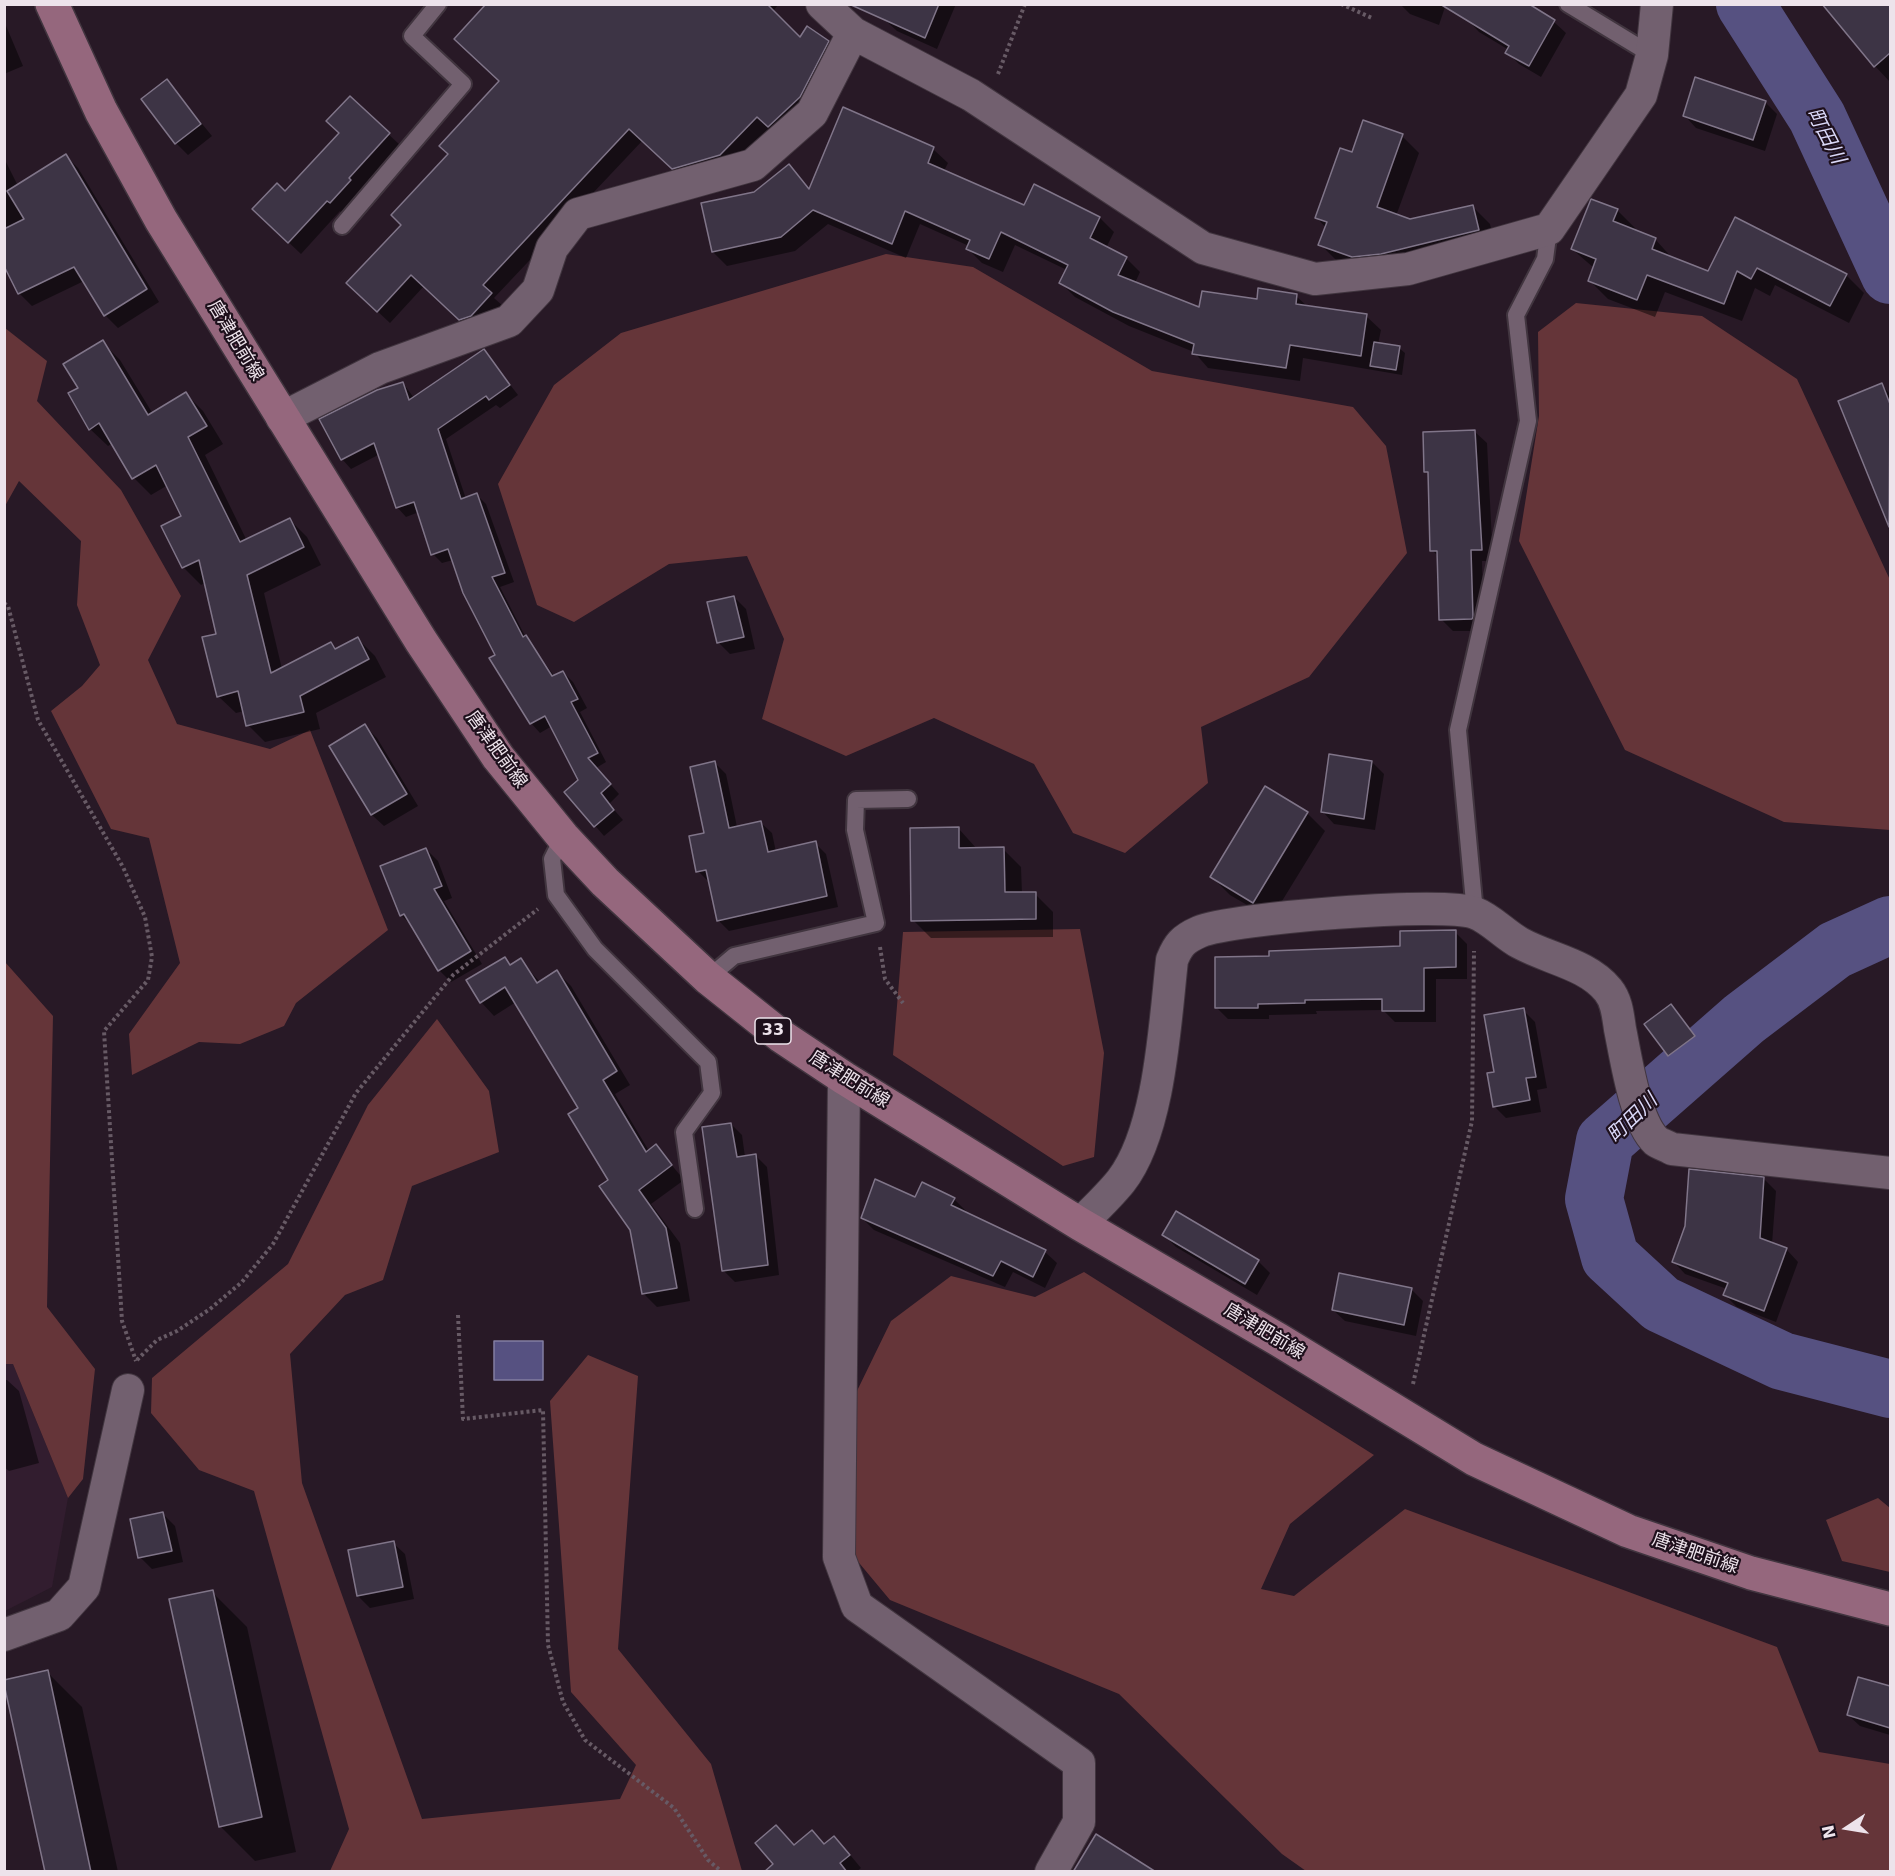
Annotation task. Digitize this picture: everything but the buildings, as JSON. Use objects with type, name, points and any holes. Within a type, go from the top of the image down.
[{"type":"main road","name":"唐津肥前線","points":[[51,4],[101,111],[160,220],[421,641],[498,757],[563,837],[649,925],[708,978],[781,1036],[844,1078],[1080,1224],[1279,1340],[1474,1459],[1628,1531],[1751,1573],[1890,1609]]},
{"type":"street","points":[[282,418],[380,368],[509,321],[538,290],[552,248],[578,214],[753,165],[812,113],[842,15],[971,95],[1203,248],[1315,279],[1408,269],[1549,229],[1641,95],[1652,55],[1657,4]]},
{"type":"street","points":[[1080,1224],[1122,1179],[1143,1137],[1160,1069],[1172,960],[1178,944],[1200,932],[1256,921],[1369,911],[1450,910],[1475,913],[1521,944],[1584,971],[1608,990],[1615,1004],[1632,1088],[1650,1132],[1657,1142],[1672,1149],[1890,1173]]},
{"type":"street","points":[[844,1078],[839,1557],[857,1606],[1079,1763],[1079,1821],[1051,1872]]},
{"type":"street","points":[[4,1635],[59,1615],[84,1587],[128,1390]]},
{"type":"lane","points":[[342,226],[463,84],[412,36],[438,4]]},
{"type":"lane","points":[[1568,4],[1652,55]]},
{"type":"lane","points":[[1475,913],[1458,730],[1528,421],[1516,315],[1545,259],[1549,229]]},
{"type":"lane","points":[[708,978],[734,956],[876,923],[855,830],[856,800],[908,799]]},
{"type":"lane","points":[[563,837],[552,859],[556,895],[595,949],[708,1062],[712,1093],[684,1132],[695,1209]]},
{"type":"path","points":[[971,95],[1001,72],[1025,4]]},
{"type":"path","points":[[1341,4],[1372,18]]},
{"type":"path","points":[[4,603],[8,606],[38,720],[123,867],[145,917],[152,957],[148,980],[104,1031],[122,1321],[136,1360]]},
{"type":"path","points":[[128,1390],[136,1360],[157,1340],[177,1331],[210,1309],[242,1282],[273,1244],[356,1093],[453,975],[556,895]]},
{"type":"path","points":[[1413,1384],[1472,1121],[1475,913]]},
{"type":"path","points":[[876,923],[885,979],[903,1003]]},
{"type":"path","points":[[458,1315],[463,1419],[543,1410],[548,1645],[562,1702],[585,1740],[674,1808],[708,1860],[722,1872]]},
{"type":"shaded area","points":[[886,254],[973,267],[1152,371],[1353,407],[1386,446],[1407,553],[1309,677],[1201,727],[1208,783],[1125,853],[1073,833],[1034,764],[934,718],[846,756],[762,719],[784,639],[747,556],[669,564],[574,622],[537,605],[498,484],[554,385],[621,333]]},
{"type":"shaded area","points":[[1576,303],[1702,316],[1797,379],[1890,580],[1890,830],[1784,822],[1625,750],[1519,541],[1539,416],[1538,332]]},
{"type":"shaded area","points":[[5,328],[47,361],[37,401],[121,490],[181,596],[148,660],[177,724],[270,749],[310,730],[388,930],[296,1003],[284,1026],[240,1044],[199,1042],[132,1075],[129,1034],[180,963],[149,838],[111,829],[51,711],[82,686],[100,665],[77,605],[81,541],[19,481],[5,506]]},
{"type":"shaded area","points":[[1080,929],[1104,1053],[1094,1157],[1063,1166],[893,1055],[903,932]]},
{"type":"shaded area","points":[[5,962],[53,1016],[47,1307],[95,1369],[83,1479],[68,1498],[13,1364],[5,1364]]},
{"type":"shaded area","points":[[437,1019],[489,1091],[499,1152],[412,1186],[383,1280],[345,1295],[290,1354],[302,1483],[422,1819],[620,1799],[636,1765],[571,1692],[550,1401],[588,1355],[638,1376],[618,1649],[711,1764],[742,1871],[330,1871],[349,1829],[254,1491],[199,1470],[151,1413],[152,1378],[288,1264],[368,1105]]},
{"type":"shaded area","points":[[1084,1272],[1374,1455],[1290,1524],[1261,1589],[1294,1596],[1405,1509],[1777,1647],[1819,1752],[1890,1764],[1890,1871],[1306,1871],[1282,1854],[1119,1694],[890,1600],[855,1558],[855,1395],[891,1321],[951,1276],[1035,1297]]},
{"type":"shaded area","points":[[494,1341],[543,1341],[543,1380],[494,1380]]},
{"type":"shaded area","points":[[4,1364],[13,1364],[68,1498],[52,1587],[5,1611]]},
{"type":"shaded area","points":[[1878,1498],[1890,1508],[1890,1572],[1842,1561],[1826,1520]]},
{"type":"waterway","name":"町田川","points":[[1745,4],[1817,117],[1890,275]]},
{"type":"waterway","name":"町田川","points":[[1890,925],[1835,950],[1744,1019],[1605,1141],[1594,1199],[1610,1257],[1661,1304],[1782,1361],[1890,1389]]}]
